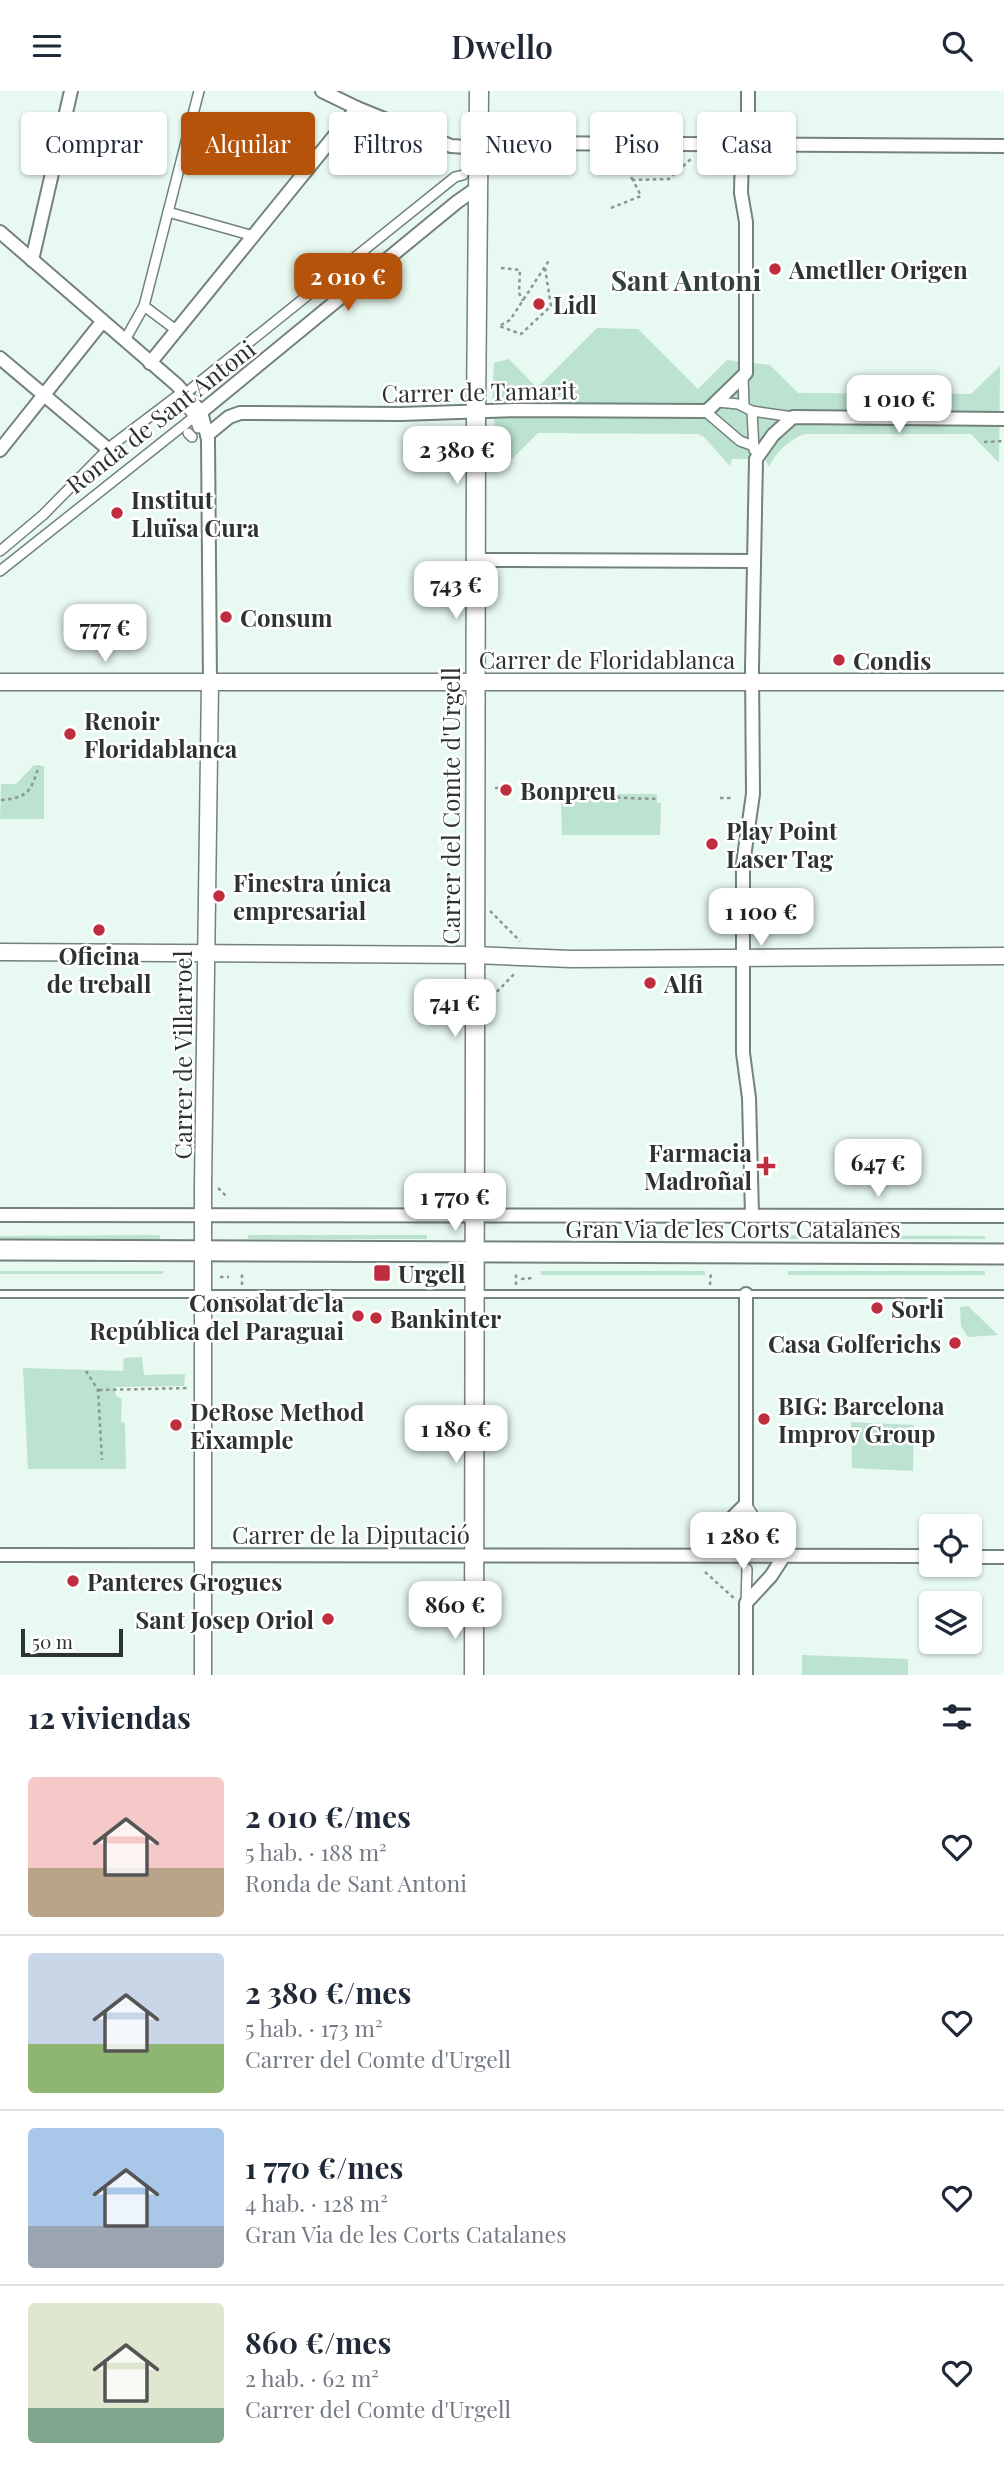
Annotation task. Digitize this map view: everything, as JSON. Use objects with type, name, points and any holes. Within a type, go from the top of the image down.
[{"type":"main road","name":"Carrer del Comte d'Urgell","points":[[478,112],[479,91]]},
{"type":"main road","name":"Carrer del Comte d'Urgell","points":[[474,1675],[477,175]]},
{"type":"main road","name":"Gran Via de les Corts Catalanes","points":[[0,1250],[1004,1254]]},
{"type":"street","points":[[32,260],[71,91]]},
{"type":"street","points":[[125,340],[144,306],[199,91]]},
{"type":"street","points":[[322,91],[452,146],[461,146]]},
{"type":"street","points":[[748,91],[748,112]]},
{"type":"street","points":[[150,363],[357,108]]},
{"type":"street","points":[[576,143],[697,143]]},
{"type":"street","points":[[796,144],[1004,146]]},
{"type":"street","name":"Ronda de Sant Antoni","points":[[191,389],[455,177],[463,175]]},
{"type":"street","points":[[741,175],[741,193],[746,222],[746,373],[718,402],[705,411],[755,452]]},
{"type":"street","name":"Ronda de Sant Antoni","points":[[0,571],[477,188]]},
{"type":"street","points":[[168,212],[250,235]]},
{"type":"street","points":[[0,232],[177,385],[197,414]]},
{"type":"street","points":[[144,306],[176,330]]},
{"type":"street","points":[[0,450],[102,322]]},
{"type":"street","points":[[0,359],[108,449]]},
{"type":"street","points":[[743,376],[755,452],[753,794],[743,864],[743,1053],[749,1098],[752,1215]]},
{"type":"street","name":"Ronda de Sant Antoni","points":[[0,551],[43,515],[108,449],[177,396],[197,414]]},
{"type":"street","points":[[718,402],[793,417],[1004,419]]},
{"type":"street","name":"Carrer de Tamarit","points":[[203,431],[240,413],[705,411]]},
{"type":"street","name":"Carrer de Villarroel","points":[[197,414],[203,431],[210,682],[203,1214],[204,1675]]},
{"type":"street","points":[[755,452],[793,417]]},
{"type":"street","points":[[476,560],[753,561]]},
{"type":"street","name":"Carrer de Floridablanca","points":[[0,682],[1004,682]]},
{"type":"street","points":[[0,953],[474,955],[570,959],[1004,957]]},
{"type":"street","points":[[0,1215],[1004,1216]]},
{"type":"street","points":[[746,1294],[747,1545]]},
{"type":"street","points":[[703,1555],[720,1530],[746,1504]]},
{"type":"street","points":[[746,1504],[771,1543],[784,1556],[746,1605]]},
{"type":"street","name":"Carrer de la Diputació","points":[[0,1555],[919,1556]]},
{"type":"street","points":[[982,1557],[1004,1557]]},
{"type":"street","points":[[746,1675],[747,1569]]},
{"type":"lane","points":[[0,1294],[1004,1294]]},
{"type":"path","points":[[683,166],[692,158]]},
{"type":"path","points":[[611,208],[641,196],[629,175]]},
{"type":"path","points":[[633,180],[668,179],[672,175]]},
{"type":"path","points":[[545,268],[551,306],[522,334],[499,326],[510,320],[551,259]]},
{"type":"path","points":[[501,268],[520,270],[520,293],[523,301]]},
{"type":"path","points":[[984,442],[1004,441]]},
{"type":"path","points":[[1,800],[19,799],[33,786],[39,766]]},
{"type":"path","points":[[561,796],[657,799]]},
{"type":"path","points":[[720,798],[732,798]]},
{"type":"path","points":[[490,999],[523,966]]},
{"type":"path","points":[[218,1188],[228,1197]]},
{"type":"path","points":[[242,1271],[242,1289]]},
{"type":"path","points":[[436,1271],[436,1289]]},
{"type":"path","points":[[516,1271],[516,1289]]},
{"type":"path","name":"Gran Via de les Corts Catalanes","points":[[710,1289],[711,1271]]},
{"type":"path","points":[[220,1277],[229,1277]]},
{"type":"path","points":[[521,1279],[533,1278]]},
{"type":"path","points":[[86,1371],[99,1390],[102,1460]]},
{"type":"path","points":[[99,1390],[190,1388]]},
{"type":"path","points":[[705,1572],[732,1598],[746,1605]]},
{"type":"green space","points":[[597,328],[638,329],[698,389],[727,360],[770,365],[798,393],[971,394],[1000,366],[999,463],[971,434],[805,434],[784,447],[769,467],[765,459],[732,459],[730,466],[704,437],[698,434],[538,433],[509,462],[501,462],[496,457],[492,405],[494,363],[509,359],[537,388]]},
{"type":"green space","points":[[34,765],[44,766],[44,819],[0,819],[1,784],[16,784]]},
{"type":"green space","points":[[561,794],[657,794],[657,803],[661,803],[660,835],[562,835]]},
{"type":"green space","points":[[160,1235],[160,1239],[0,1239],[0,1236]]},
{"type":"green space","points":[[248,1235],[427,1235],[427,1239],[248,1239]]},
{"type":"green space","points":[[788,1235],[985,1236],[985,1239],[788,1239]]},
{"type":"green space","points":[[0,1271],[163,1271],[163,1274],[0,1274]]},
{"type":"green space","points":[[541,1271],[705,1271],[705,1275],[541,1275]]},
{"type":"green space","points":[[788,1271],[985,1271],[985,1275],[788,1275]]},
{"type":"green space","points":[[969,1306],[998,1335],[968,1337],[961,1326],[960,1307]]},
{"type":"green space","points":[[142,1357],[144,1375],[185,1374],[184,1386],[115,1387],[116,1396],[122,1399],[121,1422],[125,1423],[126,1469],[28,1469],[23,1368],[123,1371],[124,1358]]},
{"type":"green space","points":[[851,1422],[914,1425],[913,1471],[852,1468]]},
{"type":"green space","points":[[802,1655],[908,1659],[908,1675],[802,1675]]},
{"type":"place","name":"Ametller Origen","points":[[775,269]]},
{"type":"place","name":"Lidl","points":[[539,304]]},
{"type":"place","name":"Institut Lluïsa Cura","points":[[117,513]]},
{"type":"place","name":"Consum","points":[[226,617]]},
{"type":"place","name":"Condis","points":[[839,660]]},
{"type":"place","name":"Renoir Floridablanca","points":[[70,734]]},
{"type":"place","name":"Bonpreu","points":[[506,790]]},
{"type":"place","name":"Play Point Laser Tag","points":[[712,844]]},
{"type":"place","name":"Finestra única empresarial","points":[[219,896]]},
{"type":"place","name":"Oficina de treball","points":[[99,930]]},
{"type":"place","name":"Alfi","points":[[650,983]]},
{"type":"place","name":"Farmacia Madroñal","points":[[766,1166]]},
{"type":"place","name":"Urgell","points":[[382,1273]]},
{"type":"place","name":"Sorli","points":[[877,1308]]},
{"type":"place","name":"Consolat de la República del Paraguai","points":[[358,1316]]},
{"type":"place","name":"Bankinter","points":[[376,1318]]},
{"type":"place","name":"Casa Golferichs","points":[[955,1343]]},
{"type":"place","name":"BIG: Barcelona Improv Group","points":[[764,1419]]},
{"type":"place","name":"DeRose Method Eixample","points":[[176,1425]]},
{"type":"place","name":"Panteres Grogues","points":[[73,1581]]},
{"type":"place","name":"Sant Josep Oriol","points":[[328,1619]]},
{"type":"district","name":"Sant Antoni","points":[[686,279]]}]
